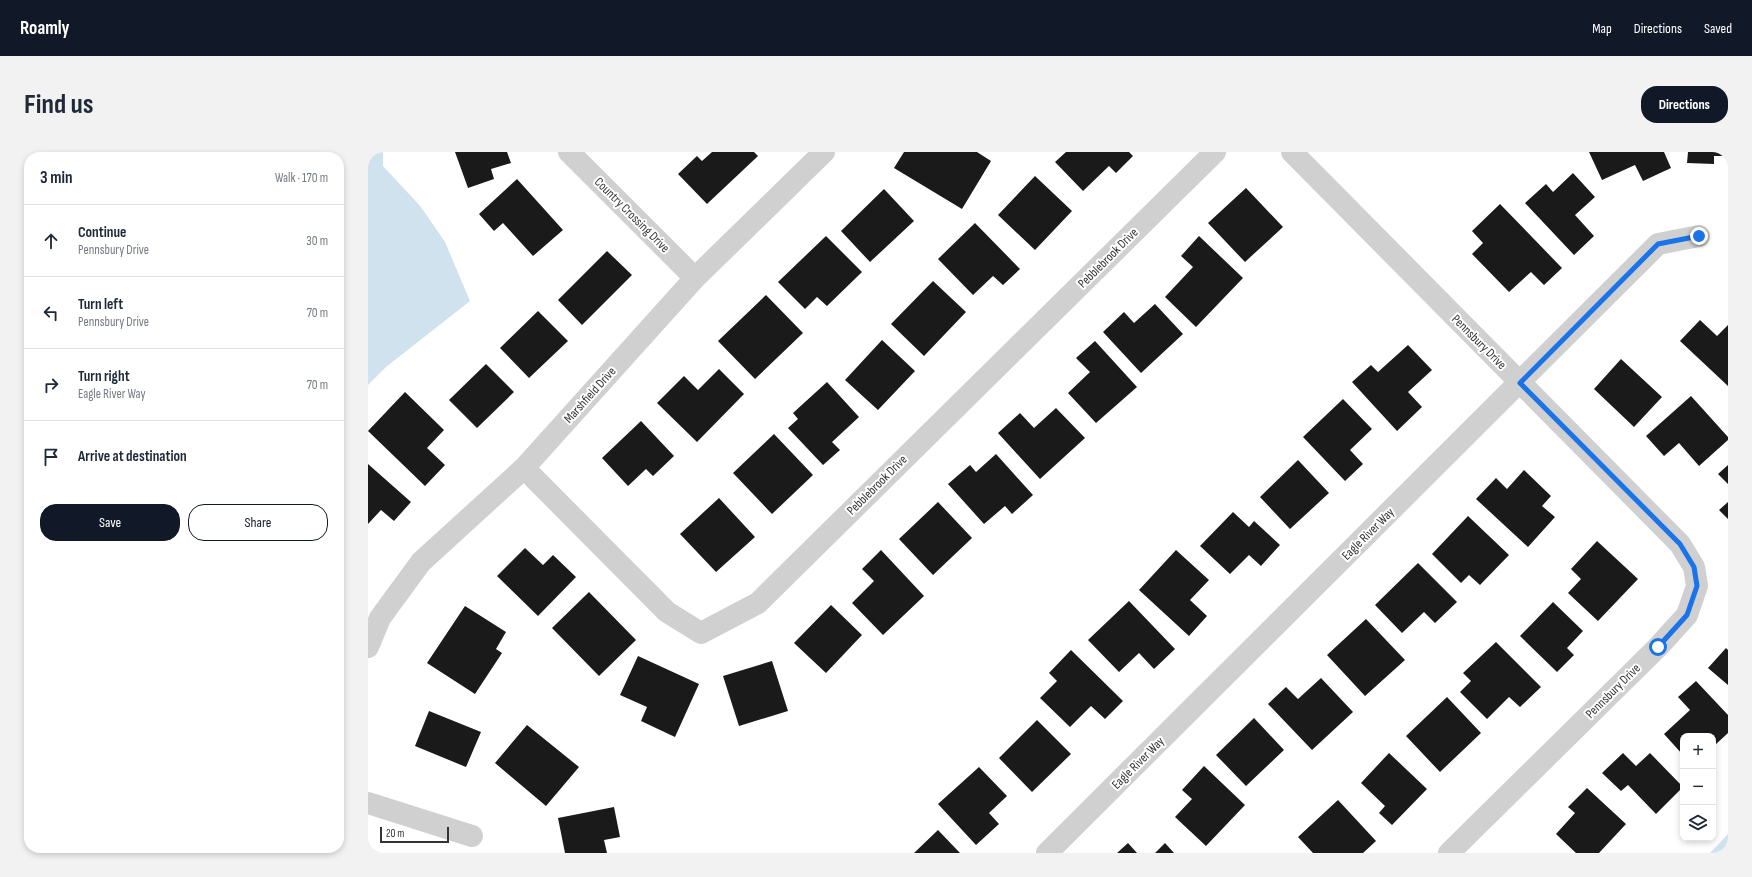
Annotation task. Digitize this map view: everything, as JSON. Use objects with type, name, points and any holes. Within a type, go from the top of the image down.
[{"type":"street","name":"Country Crossing Drive","points":[[569,152],[696,278]]},
{"type":"street","name":"Marshfield Drive","points":[[368,647],[380,618],[420,562],[524,468],[696,278],[824,152]]},
{"type":"street","name":"Pebblebrook Drive","points":[[524,468],[667,612],[701,633],[758,603],[1215,152]]},
{"type":"street","name":"Pennsbury Drive","points":[[1292,152],[1680,544],[1694,567],[1697,586],[1687,615],[1652,652],[1449,853]]},
{"type":"street","name":"Eagle River Way","points":[[1047,853],[1658,244],[1699,236]]},
{"type":"street","points":[[368,803],[472,836]]},
{"type":"water","points":[[368,152],[383,152],[383,166],[421,207],[445,242],[470,301],[386,367],[368,385]]},
{"type":"water","points":[[1728,834],[1728,853],[1710,853]]},
{"type":"building","points":[[455,152],[507,152],[511,163],[491,169],[494,179],[468,188]]},
{"type":"building","points":[[712,152],[754,152],[758,156],[707,204],[678,174],[697,156],[702,161]]},
{"type":"building","points":[[904,152],[977,152],[991,161],[962,209],[894,168]]},
{"type":"building","points":[[1066,152],[1129,152],[1133,156],[1116,173],[1109,166],[1083,191],[1055,162]]},
{"type":"building","points":[[1589,152],[1664,152],[1671,168],[1643,181],[1635,165],[1602,180]]},
{"type":"building","points":[[1688,152],[1728,152],[1728,156],[1714,156],[1714,164],[1687,163]]},
{"type":"building","points":[[1573,173],[1595,197],[1575,215],[1594,236],[1574,255],[1525,203],[1546,184],[1553,192]]},
{"type":"building","points":[[1035,176],[1072,211],[1035,250],[998,215]]},
{"type":"building","points":[[517,179],[563,230],[533,256],[503,223],[494,231],[479,214]]},
{"type":"building","points":[[1246,188],[1283,227],[1245,262],[1208,223]]},
{"type":"building","points":[[884,189],[914,221],[870,262],[841,231]]},
{"type":"building","points":[[1500,204],[1562,268],[1544,285],[1531,272],[1509,292],[1472,254],[1483,243],[1472,231]]},
{"type":"building","points":[[975,223],[1020,269],[1003,285],[993,276],[973,295],[938,259]]},
{"type":"building","points":[[826,236],[862,272],[827,306],[817,297],[805,309],[778,282]]},
{"type":"building","points":[[1199,236],[1243,278],[1196,327],[1165,297],[1193,267],[1181,256]]},
{"type":"building","points":[[607,251],[632,275],[582,325],[558,300]]},
{"type":"building","points":[[933,281],[966,312],[924,356],[891,324]]},
{"type":"building","points":[[766,295],[803,333],[755,379],[718,341]]},
{"type":"building","points":[[1155,304],[1183,334],[1141,373],[1103,332],[1124,312],[1134,323]]},
{"type":"building","points":[[538,311],[568,341],[529,378],[500,348]]},
{"type":"building","points":[[1700,320],[1717,336],[1728,325],[1728,386],[1680,341]]},
{"type":"building","points":[[882,340],[915,371],[878,410],[845,380]]},
{"type":"building","points":[[1095,341],[1137,387],[1096,423],[1068,393],[1090,372],[1076,358]]},
{"type":"building","points":[[1408,345],[1432,370],[1408,392],[1422,407],[1397,431],[1352,382],[1371,365],[1378,372]]},
{"type":"building","points":[[1621,359],[1662,397],[1634,427],[1594,389]]},
{"type":"building","points":[[486,364],[514,392],[477,428],[449,400]]},
{"type":"building","points":[[719,369],[744,394],[697,442],[657,403],[684,376],[698,390]]},
{"type":"building","points":[[827,382],[859,417],[832,442],[840,450],[823,465],[788,428],[798,419],[793,413]]},
{"type":"building","points":[[405,392],[444,430],[427,448],[445,465],[425,486],[368,431]]},
{"type":"building","points":[[1691,396],[1728,437],[1728,440],[1699,466],[1679,443],[1664,456],[1646,436]]},
{"type":"building","points":[[1343,399],[1372,429],[1350,450],[1363,464],[1345,481],[1303,437]]},
{"type":"building","points":[[1056,408],[1085,438],[1040,479],[998,433],[1020,413],[1034,428]]},
{"type":"building","points":[[641,421],[674,456],[653,476],[646,469],[628,486],[602,458]]},
{"type":"building","points":[[774,434],[813,475],[772,514],[733,473]]},
{"type":"building","points":[[996,454],[1033,495],[1012,514],[1005,506],[984,524],[948,484],[970,465],[976,472]]},
{"type":"building","points":[[1298,460],[1329,493],[1290,529],[1260,497]]},
{"type":"building","points":[[368,464],[411,502],[394,521],[381,510],[368,524]]},
{"type":"building","points":[[1728,465],[1728,484],[1718,474]]},
{"type":"building","points":[[1524,470],[1551,496],[1542,506],[1555,517],[1528,547],[1476,499],[1496,478],[1507,489]]},
{"type":"building","points":[[719,498],[755,537],[716,572],[680,534]]},
{"type":"building","points":[[938,502],[972,538],[933,575],[899,539]]},
{"type":"building","points":[[1728,502],[1728,519],[1719,510]]},
{"type":"building","points":[[1233,512],[1249,527],[1254,521],[1280,545],[1261,566],[1249,555],[1230,574],[1200,546]]},
{"type":"building","points":[[1468,516],[1509,555],[1480,585],[1469,575],[1461,583],[1432,554]]},
{"type":"building","points":[[1597,541],[1638,579],[1598,621],[1568,593],[1581,579],[1571,569]]},
{"type":"building","points":[[525,548],[543,565],[553,555],[576,577],[538,616],[497,576]]},
{"type":"building","points":[[881,550],[924,596],[883,635],[852,603],[874,581],[862,569]]},
{"type":"building","points":[[1176,550],[1209,580],[1190,600],[1207,616],[1189,636],[1139,590]]},
{"type":"building","points":[[1418,563],[1457,602],[1435,623],[1424,612],[1402,633],[1375,605]]},
{"type":"building","points":[[589,592],[636,640],[599,676],[552,628]]},
{"type":"building","points":[[1129,601],[1175,649],[1154,669],[1139,653],[1119,672],[1088,640]]},
{"type":"building","points":[[1553,602],[1583,631],[1567,648],[1574,655],[1557,672],[1520,636]]},
{"type":"building","points":[[831,605],[862,635],[826,673],[794,643]]},
{"type":"building","points":[[465,606],[506,632],[496,649],[502,653],[475,694],[427,663]]},
{"type":"building","points":[[1366,619],[1405,660],[1365,696],[1327,655]]},
{"type":"building","points":[[1496,642],[1541,687],[1520,707],[1509,697],[1487,719],[1460,692],[1471,681],[1463,673]]},
{"type":"building","points":[[1726,648],[1728,650],[1728,685],[1708,668]]},
{"type":"building","points":[[1071,650],[1123,701],[1105,719],[1091,706],[1070,727],[1040,698],[1057,681],[1049,673]]},
{"type":"building","points":[[638,656],[699,684],[675,737],[641,721],[647,707],[620,695]]},
{"type":"building","points":[[772,661],[788,711],[739,726],[723,676]]},
{"type":"building","points":[[1321,678],[1353,712],[1312,750],[1268,704],[1286,687],[1298,699]]},
{"type":"building","points":[[1696,681],[1728,715],[1728,733],[1716,744],[1716,733],[1680,733],[1680,752],[1664,734],[1690,710],[1678,697]]},
{"type":"building","points":[[1447,697],[1481,733],[1440,772],[1406,736]]},
{"type":"building","points":[[429,711],[481,732],[466,767],[415,746]]},
{"type":"building","points":[[1254,718],[1284,750],[1246,786],[1216,755]]},
{"type":"building","points":[[1037,720],[1071,754],[1032,792],[999,758]]},
{"type":"building","points":[[527,725],[579,767],[546,806],[495,763]]},
{"type":"building","points":[[1389,753],[1427,789],[1392,825],[1379,813],[1385,806],[1361,783]]},
{"type":"building","points":[[1623,753],[1636,766],[1650,753],[1680,784],[1680,790],[1656,814],[1628,785],[1621,791],[1602,773]]},
{"type":"building","points":[[1204,766],[1245,805],[1206,846],[1175,817],[1192,799],[1182,790]]},
{"type":"building","points":[[979,767],[1007,796],[989,813],[999,824],[976,845],[938,804]]},
{"type":"building","points":[[1587,788],[1626,824],[1599,853],[1576,853],[1556,834],[1575,813],[1568,807]]},
{"type":"building","points":[[1338,800],[1376,841],[1363,853],[1313,853],[1298,837]]},
{"type":"building","points":[[614,807],[620,837],[604,840],[607,853],[565,853],[558,818]]},
{"type":"building","points":[[938,830],[960,853],[914,853]]},
{"type":"building","points":[[1128,843],[1137,853],[1117,853]]},
{"type":"building","points":[[1165,843],[1174,853],[1155,853]]},
{"type":"route","points":[[1658,647],[1687,615],[1697,586],[1694,567],[1680,544],[1520,383],[1658,244],[1699,236]]}]
